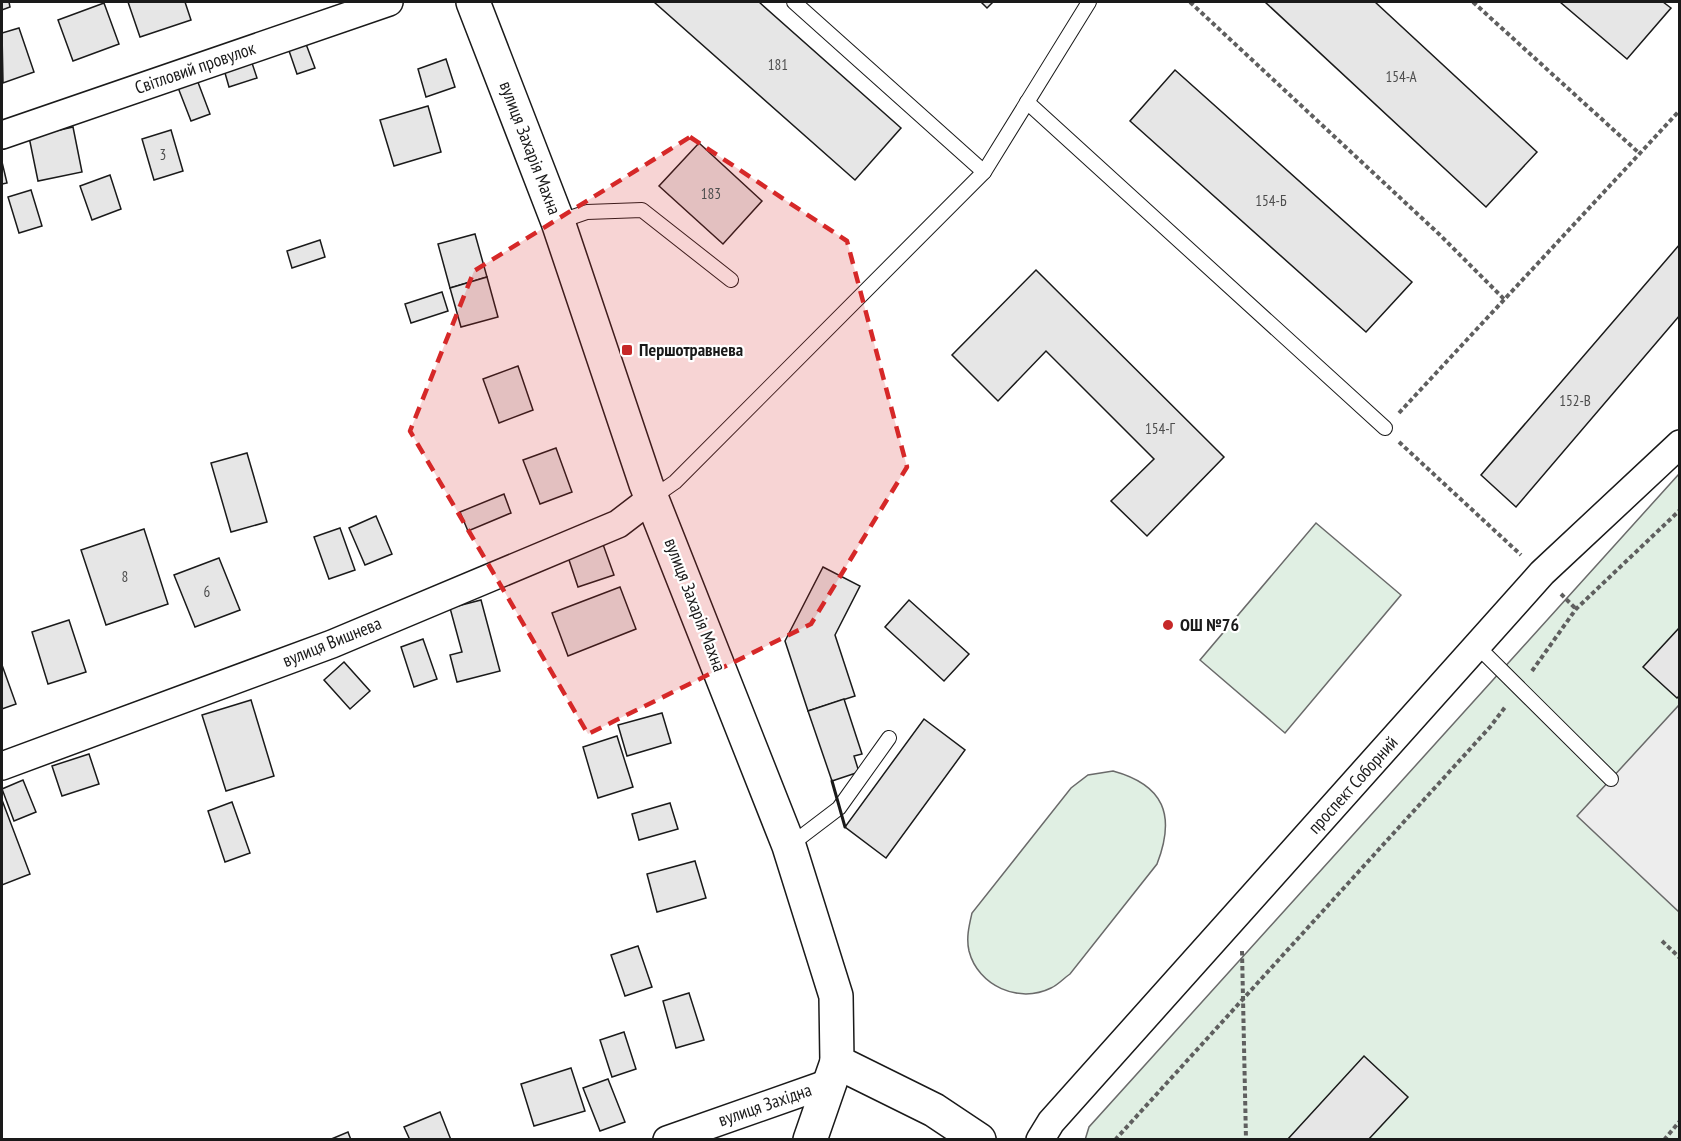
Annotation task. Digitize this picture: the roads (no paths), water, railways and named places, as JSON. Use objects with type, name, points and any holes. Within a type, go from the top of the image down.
[{"type":"street","name":"Світловий провулок","points":[[2,135],[389,2]]},
{"type":"street","name":"вулиця Захарія Махна","points":[[473,2],[558,222],[652,498],[789,846],[836,996],[833,1072],[810,1140]]},
{"type":"street","name":"проспект Соборний","points":[[1040,1140],[1051,1122],[1542,573],[1680,444]]},
{"type":"street","name":"вулиця Вишнева","points":[[2,766],[332,644],[618,524],[652,498]]},
{"type":"street","name":"вулиця Західна","points":[[667,1140],[833,1072]]},
{"type":"street","points":[[833,1072],[934,1110],[979,1140]]},
{"type":"lane","points":[[795,2],[984,172]]},
{"type":"lane","points":[[652,498],[675,482],[984,172],[1089,2]]},
{"type":"lane","points":[[1027,102],[1385,428]]},
{"type":"lane","points":[[558,222],[587,213],[642,210],[731,280]]},
{"type":"lane","points":[[1477,646],[1611,779]]},
{"type":"lane","points":[[789,846],[839,808],[889,738]]},
{"type":"place","name":"Першотравнева","points":[[627,350]]},
{"type":"place","name":"ОШ №76","points":[[1168,625]]}]
